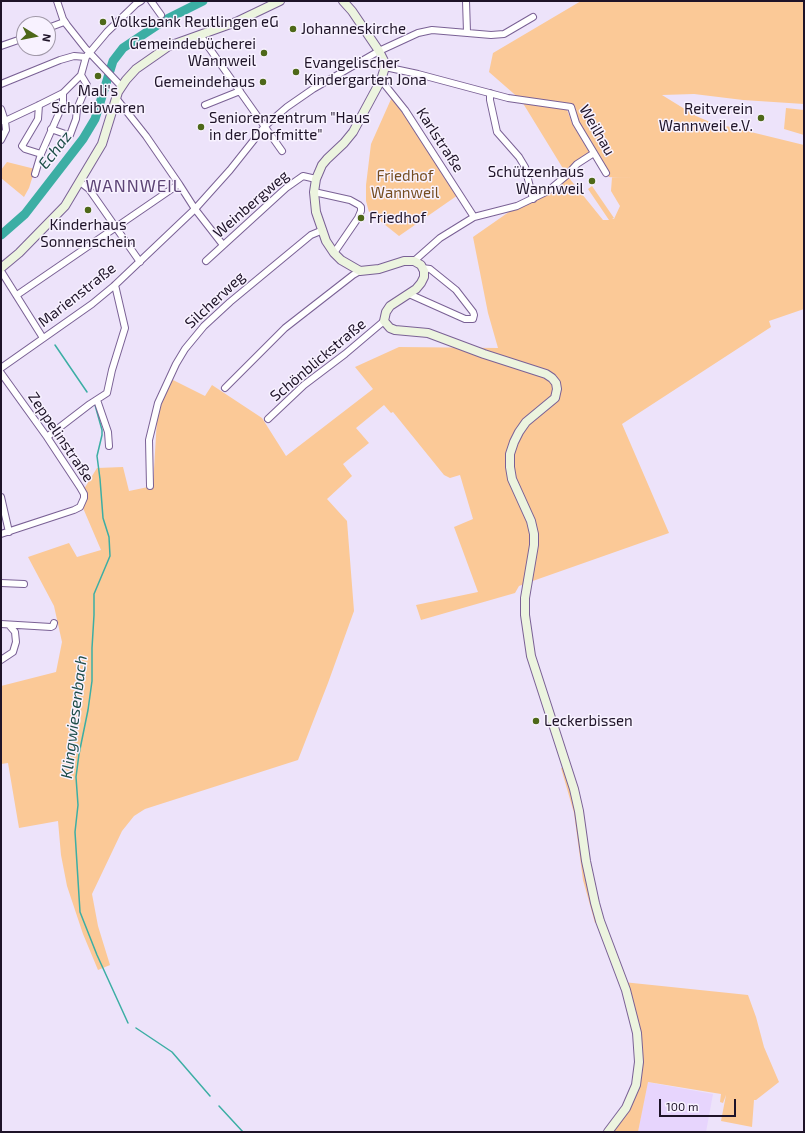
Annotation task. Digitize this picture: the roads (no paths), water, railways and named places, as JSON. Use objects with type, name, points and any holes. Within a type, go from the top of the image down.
[{"type":"street","points":[[57,1],[64,22],[88,55],[104,68],[121,86]]},
{"type":"street","points":[[3,121],[63,93],[81,75],[88,55],[107,32],[141,1]]},
{"type":"street","points":[[151,1],[161,15]]},
{"type":"street","points":[[1,268],[19,253],[65,206],[102,144],[121,86],[136,69],[161,50],[178,42],[236,22],[280,1]]},
{"type":"street","points":[[343,1],[379,51],[385,67],[381,80],[353,132],[322,165],[316,178],[314,192],[316,212],[326,241],[334,253],[346,263],[360,271]]},
{"type":"street","points":[[466,1],[467,32]]},
{"type":"street","name":"Marienstraße","points":[[1,368],[92,304],[115,285],[195,209],[230,170],[265,126],[287,107],[313,88],[379,51],[418,33],[432,30],[491,35],[504,34],[532,17]]},
{"type":"street","points":[[56,25],[64,22]]},
{"type":"street","points":[[200,35],[282,151]]},
{"type":"street","points":[[1,46],[16,41]]},
{"type":"street","points":[[1,84],[60,60],[74,56],[88,55]]},
{"type":"street","points":[[385,67],[418,74],[490,94],[490,100],[498,132],[519,157],[525,167],[533,199]]},
{"type":"street","points":[[51,130],[68,135],[70,134],[76,119],[77,109],[87,85],[81,75]]},
{"type":"street","name":"Karlstraße","points":[[381,80],[405,110],[474,217]]},
{"type":"street","points":[[205,105],[240,91]]},
{"type":"street","points":[[35,174],[41,154],[63,104],[63,93]]},
{"type":"street","name":"Weilhau","points":[[490,94],[571,107],[576,123],[606,173]]},
{"type":"street","points":[[116,98],[146,136],[180,184],[195,209],[223,245]]},
{"type":"street","points":[[39,105],[38,120],[22,146],[25,149],[41,154]]},
{"type":"street","points":[[1,109],[6,130],[1,140]]},
{"type":"street","points":[[414,261],[440,238],[474,217],[517,206],[548,191],[567,175],[577,164],[594,154]]},
{"type":"street","name":"Weinbergweg","points":[[206,261],[286,188],[303,176],[316,178]]},
{"type":"street","points":[[80,182],[89,189],[140,262]]},
{"type":"street","points":[[17,295],[180,184]]},
{"type":"street","points":[[314,192],[350,200],[361,207],[358,218],[334,253]]},
{"type":"street","name":"Silcherweg","points":[[150,486],[149,440],[158,403],[185,348],[204,326],[230,302],[311,235],[323,230]]},
{"type":"street","points":[[226,388],[285,328],[347,280],[360,271],[379,269],[404,261],[414,261],[421,265],[424,277],[421,283],[409,294],[390,306],[386,312],[384,321],[390,328],[395,330],[428,333],[484,354],[531,368],[546,374],[556,383],[557,389],[555,398],[526,422],[519,432],[510,454],[510,467],[512,479],[531,521],[534,534],[534,545],[525,598],[525,615],[531,656],[567,767],[579,811],[586,861],[595,903],[600,921],[626,990],[635,1023],[638,1042],[638,1075],[634,1090],[626,1108],[608,1132]]},
{"type":"street","points":[[409,294],[465,319],[473,319],[473,312],[456,290],[430,269],[422,268]]},
{"type":"street","points":[[1,272],[43,338]]},
{"type":"street","points":[[47,437],[107,393],[112,370],[125,328],[115,285]]},
{"type":"street","name":"Schönblickstraße","points":[[268,419],[304,385],[345,354],[384,321]]},
{"type":"street","name":"Zeppelinstraße","points":[[1,373],[47,437],[84,494],[83,503],[74,510],[1,534]]},
{"type":"street","points":[[97,400],[108,432],[109,446]]},
{"type":"street","points":[[1,498],[9,532]]},
{"type":"street","points":[[1,582],[24,584]]},
{"type":"street","points":[[1,624],[53,626],[54,623]]},
{"type":"street","points":[[1,660],[13,652],[16,642],[14,632],[9,625]]},
{"type":"waterway","name":"Echaz","points":[[1,235],[25,214],[83,139],[95,119],[113,61],[123,48],[165,20],[203,1]]},
{"type":"waterway","points":[[55,345],[87,392]]},
{"type":"waterway","name":"Klingwiesenbach","points":[[95,405],[102,430],[97,456],[103,518],[109,537],[110,556],[94,594],[92,681],[76,777],[78,805],[75,832],[80,912],[97,955],[128,1023]]},
{"type":"waterway","points":[[136,1028],[172,1052],[210,1096]]},
{"type":"waterway","points":[[219,1106],[243,1132]]},
{"type":"place","name":"Volksbank Reutlingen eG","points":[[103,22]]},
{"type":"place","name":"Johanneskirche","points":[[293,29]]},
{"type":"place","name":"Gemeindebücherei Wannweil","points":[[264,53]]},
{"type":"place","name":"Evangelischer Kindergarten Jona","points":[[296,72]]},
{"type":"place","name":"Mali's Schreibwaren","points":[[98,76]]},
{"type":"place","name":"Gemeindehaus","points":[[263,82]]},
{"type":"place","name":"Reitverein Wannweil e.V.","points":[[761,118]]},
{"type":"place","name":"Seniorenzentrum \"Haus in der Dorfmitte\"","points":[[201,127]]},
{"type":"place","name":"Schützenhaus Wannweil","points":[[592,181]]},
{"type":"place","name":"Kinderhaus Sonnenschein","points":[[88,210]]},
{"type":"place","name":"Friedhof","points":[[361,218]]},
{"type":"place","name":"Leckerbissen","points":[[536,721]]},
{"type":"district","name":"WANNWEIL","points":[[134,186]]},
{"type":"park label","name":"Friedhof Wannweil","points":[[405,184]]}]
